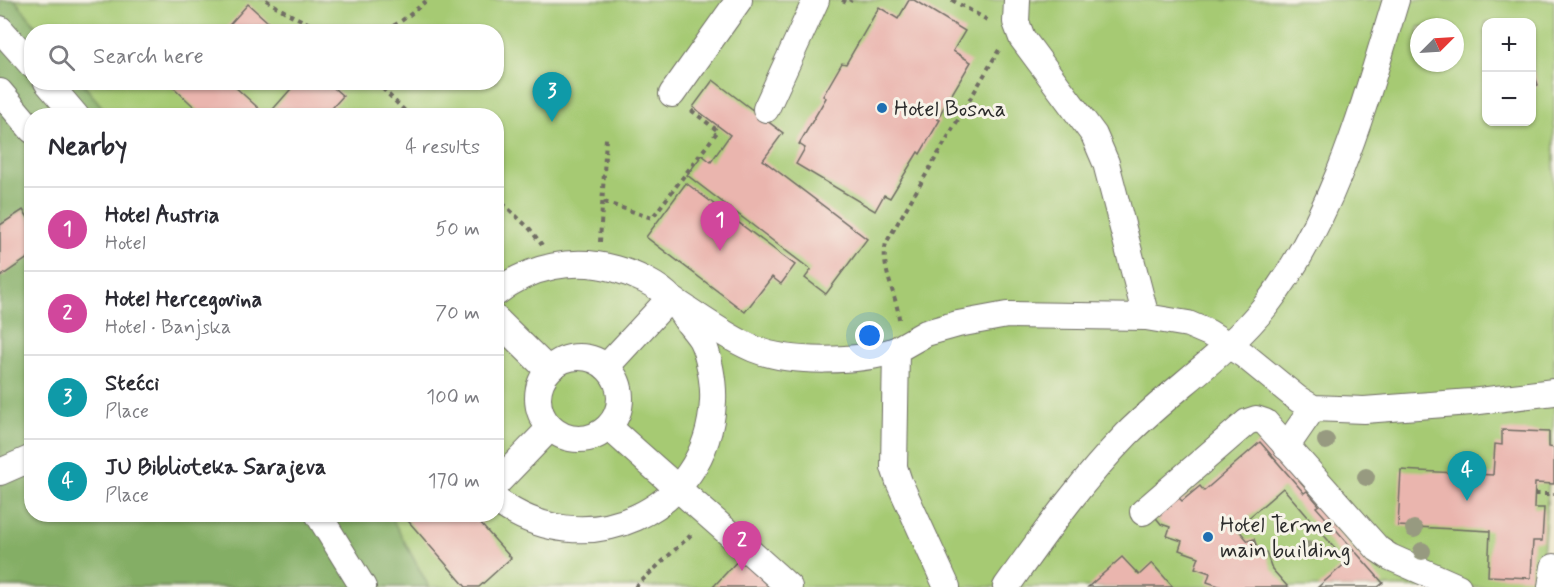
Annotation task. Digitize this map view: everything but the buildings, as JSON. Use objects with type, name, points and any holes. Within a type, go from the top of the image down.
[{"type":"street","points":[[672,94],[739,0]]},
{"type":"street","points":[[766,110],[816,0]]},
{"type":"street","points":[[1006,587],[1074,494],[1127,434],[1228,345],[1266,305],[1292,268],[1312,232],[1349,149],[1396,0]]},
{"type":"street","points":[[1014,18],[1022,38],[1033,55],[1094,135],[1101,148],[1146,317]]},
{"type":"street","points":[[0,29],[24,56]]},
{"type":"street","points":[[54,90],[69,108]]},
{"type":"street","points":[[0,92],[24,120]]},
{"type":"street","points":[[504,286],[512,280],[551,265],[598,264],[634,274],[732,338],[756,350],[797,358],[877,356],[896,350],[926,333],[1006,315],[1146,317],[1188,324],[1209,333],[1244,355],[1298,399],[1313,408],[1364,410],[1471,402],[1554,392]]},
{"type":"street","points":[[606,367],[670,298]]},
{"type":"street","points":[[504,506],[534,522],[558,529],[581,531],[619,525],[651,510],[677,489],[701,453],[712,417],[714,386],[702,341],[670,298]]},
{"type":"street","points":[[504,327],[548,370]]},
{"type":"street","points":[[896,350],[894,467],[947,587]]},
{"type":"street","points":[[570,357],[589,358],[606,367],[614,377],[619,390],[620,403],[609,427],[598,435],[579,439],[560,435],[549,428],[542,417],[538,399],[541,380],[548,370],[558,362],[570,357]]},
{"type":"street","points":[[1286,447],[1313,408]]},
{"type":"street","points":[[1143,512],[1247,422],[1256,419],[1265,422],[1378,549],[1390,557],[1458,587]]},
{"type":"street","points":[[609,427],[789,587]]},
{"type":"street","points":[[504,476],[549,428]]},
{"type":"street","points":[[0,472],[24,462]]},
{"type":"street","points":[[323,522],[363,587]]},
{"type":"street","points":[[1551,587],[1554,567]]},
{"type":"path","points":[[266,0],[310,24]]},
{"type":"path","points":[[395,24],[427,0]]},
{"type":"path","points":[[842,0],[849,3],[851,0]]},
{"type":"path","points":[[896,350],[900,325],[898,306],[884,258],[886,243],[1014,18],[952,0]]},
{"type":"path","points":[[384,90],[402,108]]},
{"type":"path","points":[[604,202],[651,218],[718,131],[672,94]]},
{"type":"path","points":[[598,264],[604,202],[606,138]]},
{"type":"path","points":[[504,205],[540,239],[551,265]]},
{"type":"path","points":[[1535,494],[1554,494]]},
{"type":"path","points":[[635,587],[711,516]]},
{"type":"green space","points":[[0,0],[1554,0],[1554,416],[1542,568],[1539,580],[1543,587],[0,587]]},
{"type":"green space","points":[[0,0],[15,0],[34,24],[24,24],[24,90],[88,90],[103,108],[24,108],[24,522],[394,522],[429,587],[0,587]]},
{"type":"place","name":"Hotel Bosna","points":[[882,108]]},
{"type":"place","name":"Stećci","points":[[552,122]]},
{"type":"place","name":"Hotel Austria","points":[[720,251]]},
{"type":"place","name":"JU Biblioteka Sarajeva","points":[[1467,501]]},
{"type":"place","name":"Hotel Terme main building","points":[[1208,537]]},
{"type":"place","name":"Hotel Hercegovina","points":[[742,571]]}]
